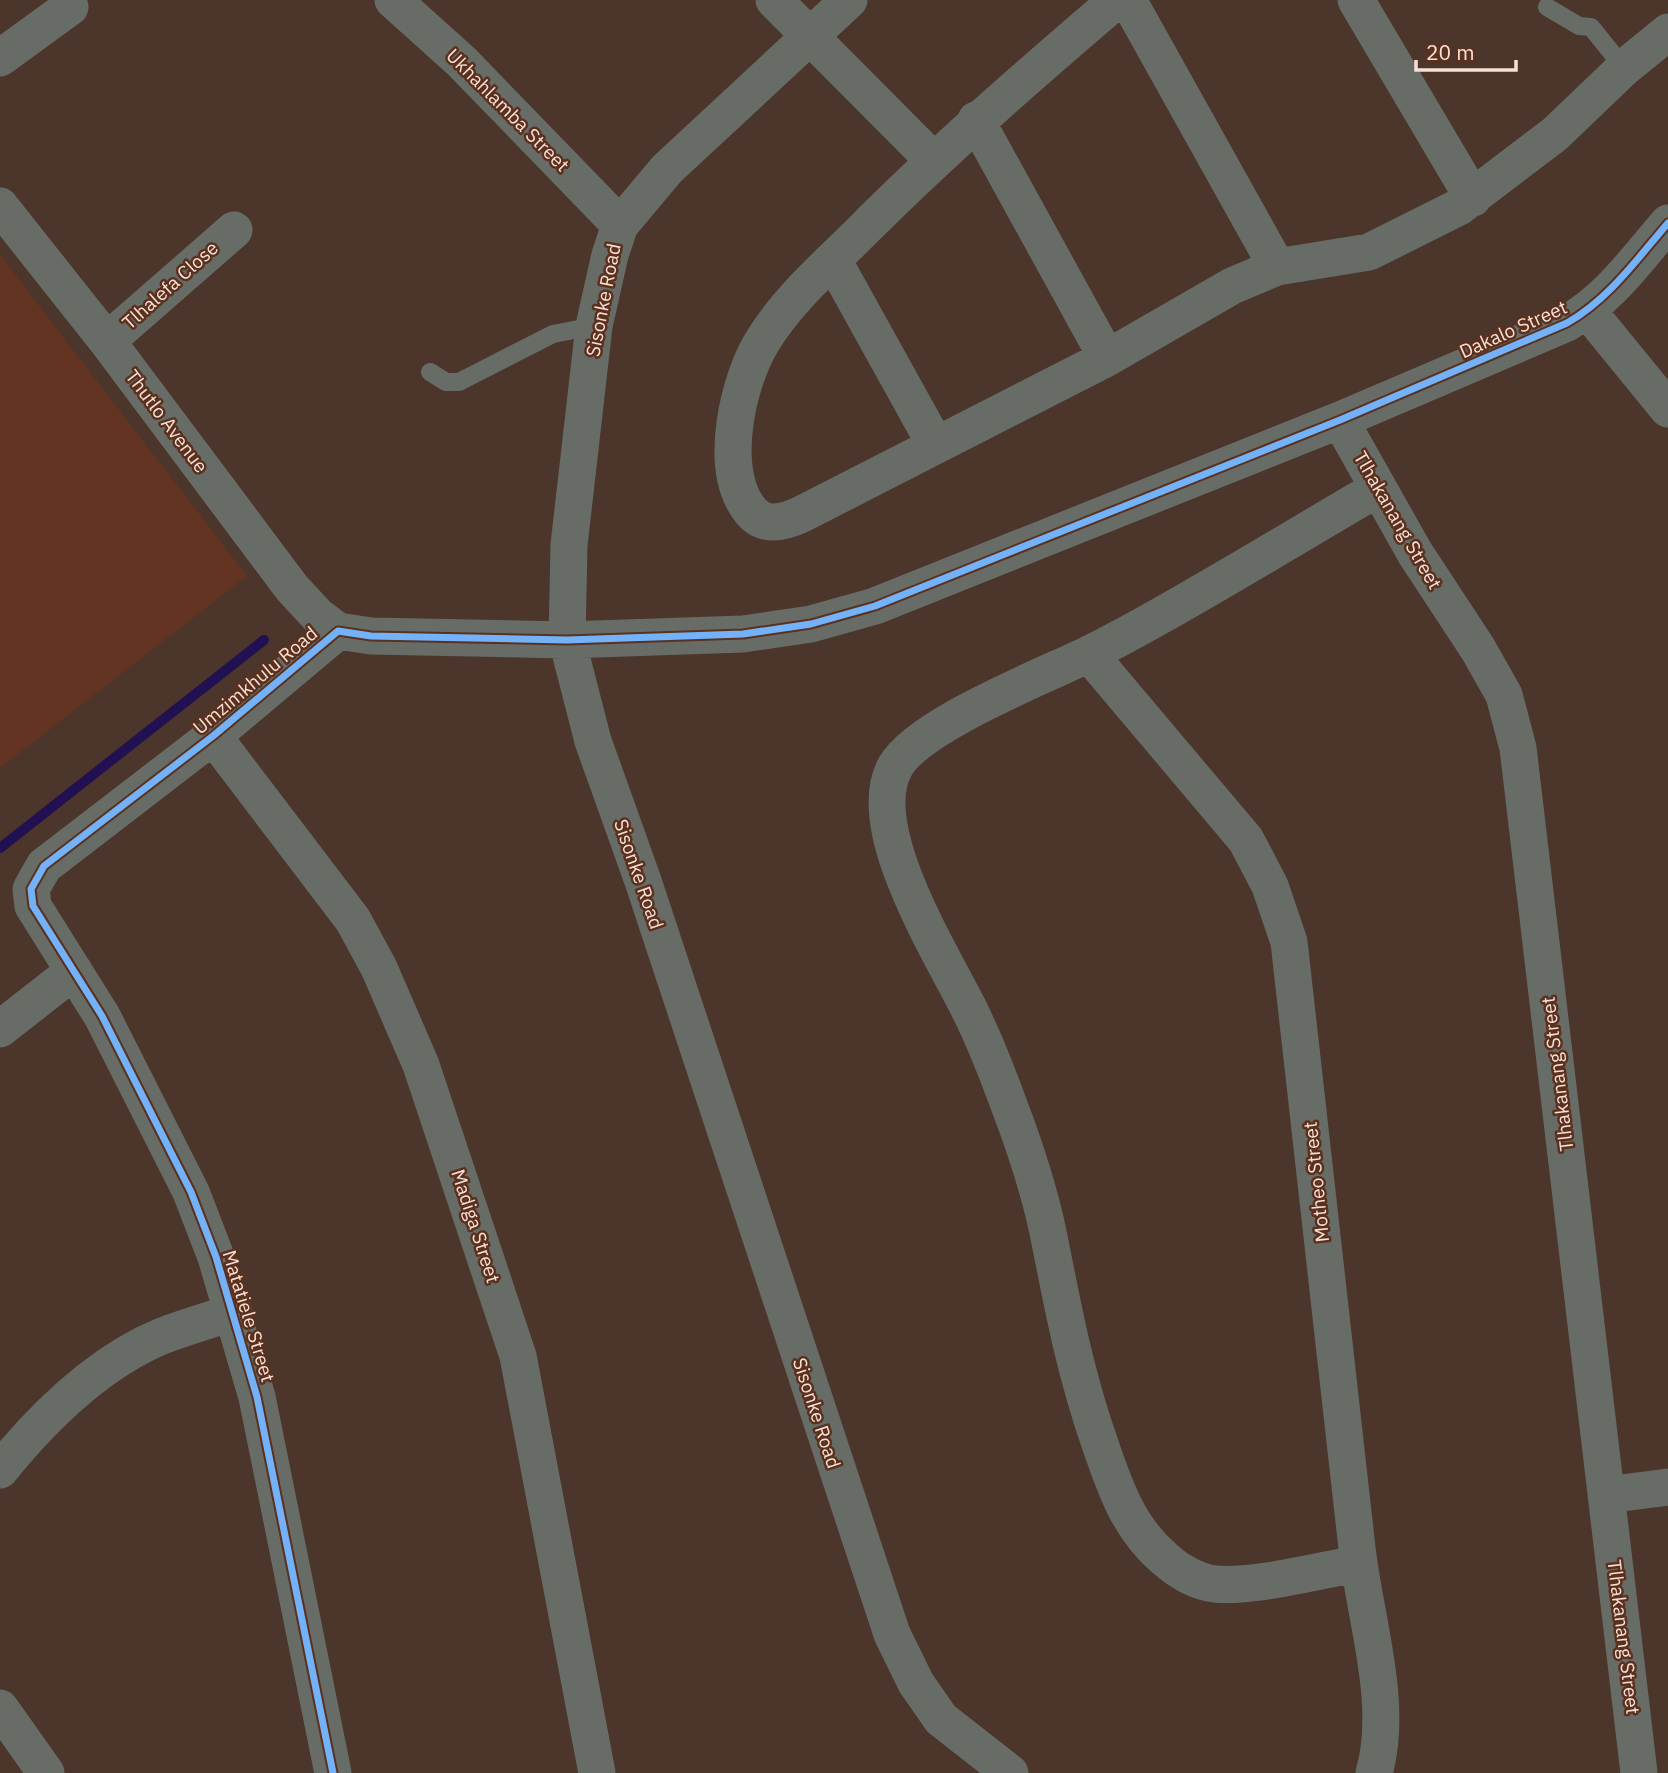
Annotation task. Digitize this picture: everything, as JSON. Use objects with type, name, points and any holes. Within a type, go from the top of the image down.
[{"type":"street","name":"Ukhahlamba Street","points":[[393,0],[462,62],[620,225]]},
{"type":"street","points":[[774,0],[933,160]]},
{"type":"street","name":"Sisonke Road","points":[[849,0],[667,169],[620,225],[594,326],[569,545],[567,640],[593,741],[643,881],[892,1634],[916,1683],[941,1719],[1010,1773]]},
{"type":"street","points":[[1116,0],[933,160],[833,260],[773,325],[750,368],[736,417],[734,440],[739,491],[745,504],[763,521],[788,521],[1107,358],[1232,286],[1277,267],[1369,252],[1412,233],[1473,198],[1555,134],[1624,68],[1668,32]]},
{"type":"street","points":[[1128,0],[1277,267]]},
{"type":"street","points":[[1356,0],[1473,198]]},
{"type":"street","points":[[0,58],[70,7]]},
{"type":"street","points":[[976,120],[1107,358]]},
{"type":"street","name":"Thutlo Avenue","points":[[0,206],[107,341],[292,588],[318,616],[338,631]]},
{"type":"street","name":"Dakalo Street","points":[[567,640],[743,634],[824,621],[934,583],[1532,340],[1588,311],[1668,223]]},
{"type":"street","name":"Tlhalefa Close","points":[[107,341],[233,230]]},
{"type":"street","points":[[833,260],[935,444]]},
{"type":"street","points":[[1588,311],[1668,409]]},
{"type":"street","name":"Tlhakanang Street","points":[[1340,420],[1377,489],[1498,684],[1518,748],[1606,1495],[1648,1756]]},
{"type":"street","points":[[1359,1564],[1238,1584],[1213,1584],[1192,1578],[1167,1562],[1144,1540],[1125,1510],[1078,1380],[1048,1233],[1010,1106],[974,1018],[906,882],[893,845],[887,810],[887,785],[896,764],[909,750],[985,702],[1088,654],[1160,616],[1377,489]]},
{"type":"street","name":"Umzimkhulu Road","points":[[33,906],[32,889],[44,866],[213,736],[338,631],[371,636],[567,640]]},
{"type":"street","name":"Motheo Street","points":[[1088,654],[1246,840],[1270,886],[1289,942],[1359,1564],[1381,1706],[1381,1749],[1374,1773]]},
{"type":"street","name":"Madiga Street","points":[[213,736],[353,920],[379,968],[421,1065],[517,1356],[597,1773]]},
{"type":"street","name":"Matatiele Street","points":[[33,906],[102,1016],[191,1192],[234,1312],[257,1397],[333,1773]]},
{"type":"street","points":[[0,1029],[74,971]]},
{"type":"street","points":[[0,1470],[43,1421],[82,1385],[115,1361],[160,1337],[234,1312]]},
{"type":"street","points":[[1606,1495],[1668,1487]]},
{"type":"street","points":[[0,1708],[46,1773]]},
{"type":"lane","points":[[1547,7],[1579,26],[1591,27],[1624,68]]},
{"type":"lane","points":[[430,372],[446,382],[459,382],[553,334],[594,326]]},
{"type":"shaded area","points":[[0,255],[247,576],[0,768]]},
{"type":"waterway","points":[[0,848],[264,640]]},
{"type":"cycle path","points":[[333,1773],[257,1397],[216,1257],[191,1192],[102,1016],[33,906],[31,889],[44,866],[213,736],[338,631],[371,636],[567,640],[743,634],[811,624],[875,606],[1340,420],[1567,323],[1609,290],[1668,223]]}]
